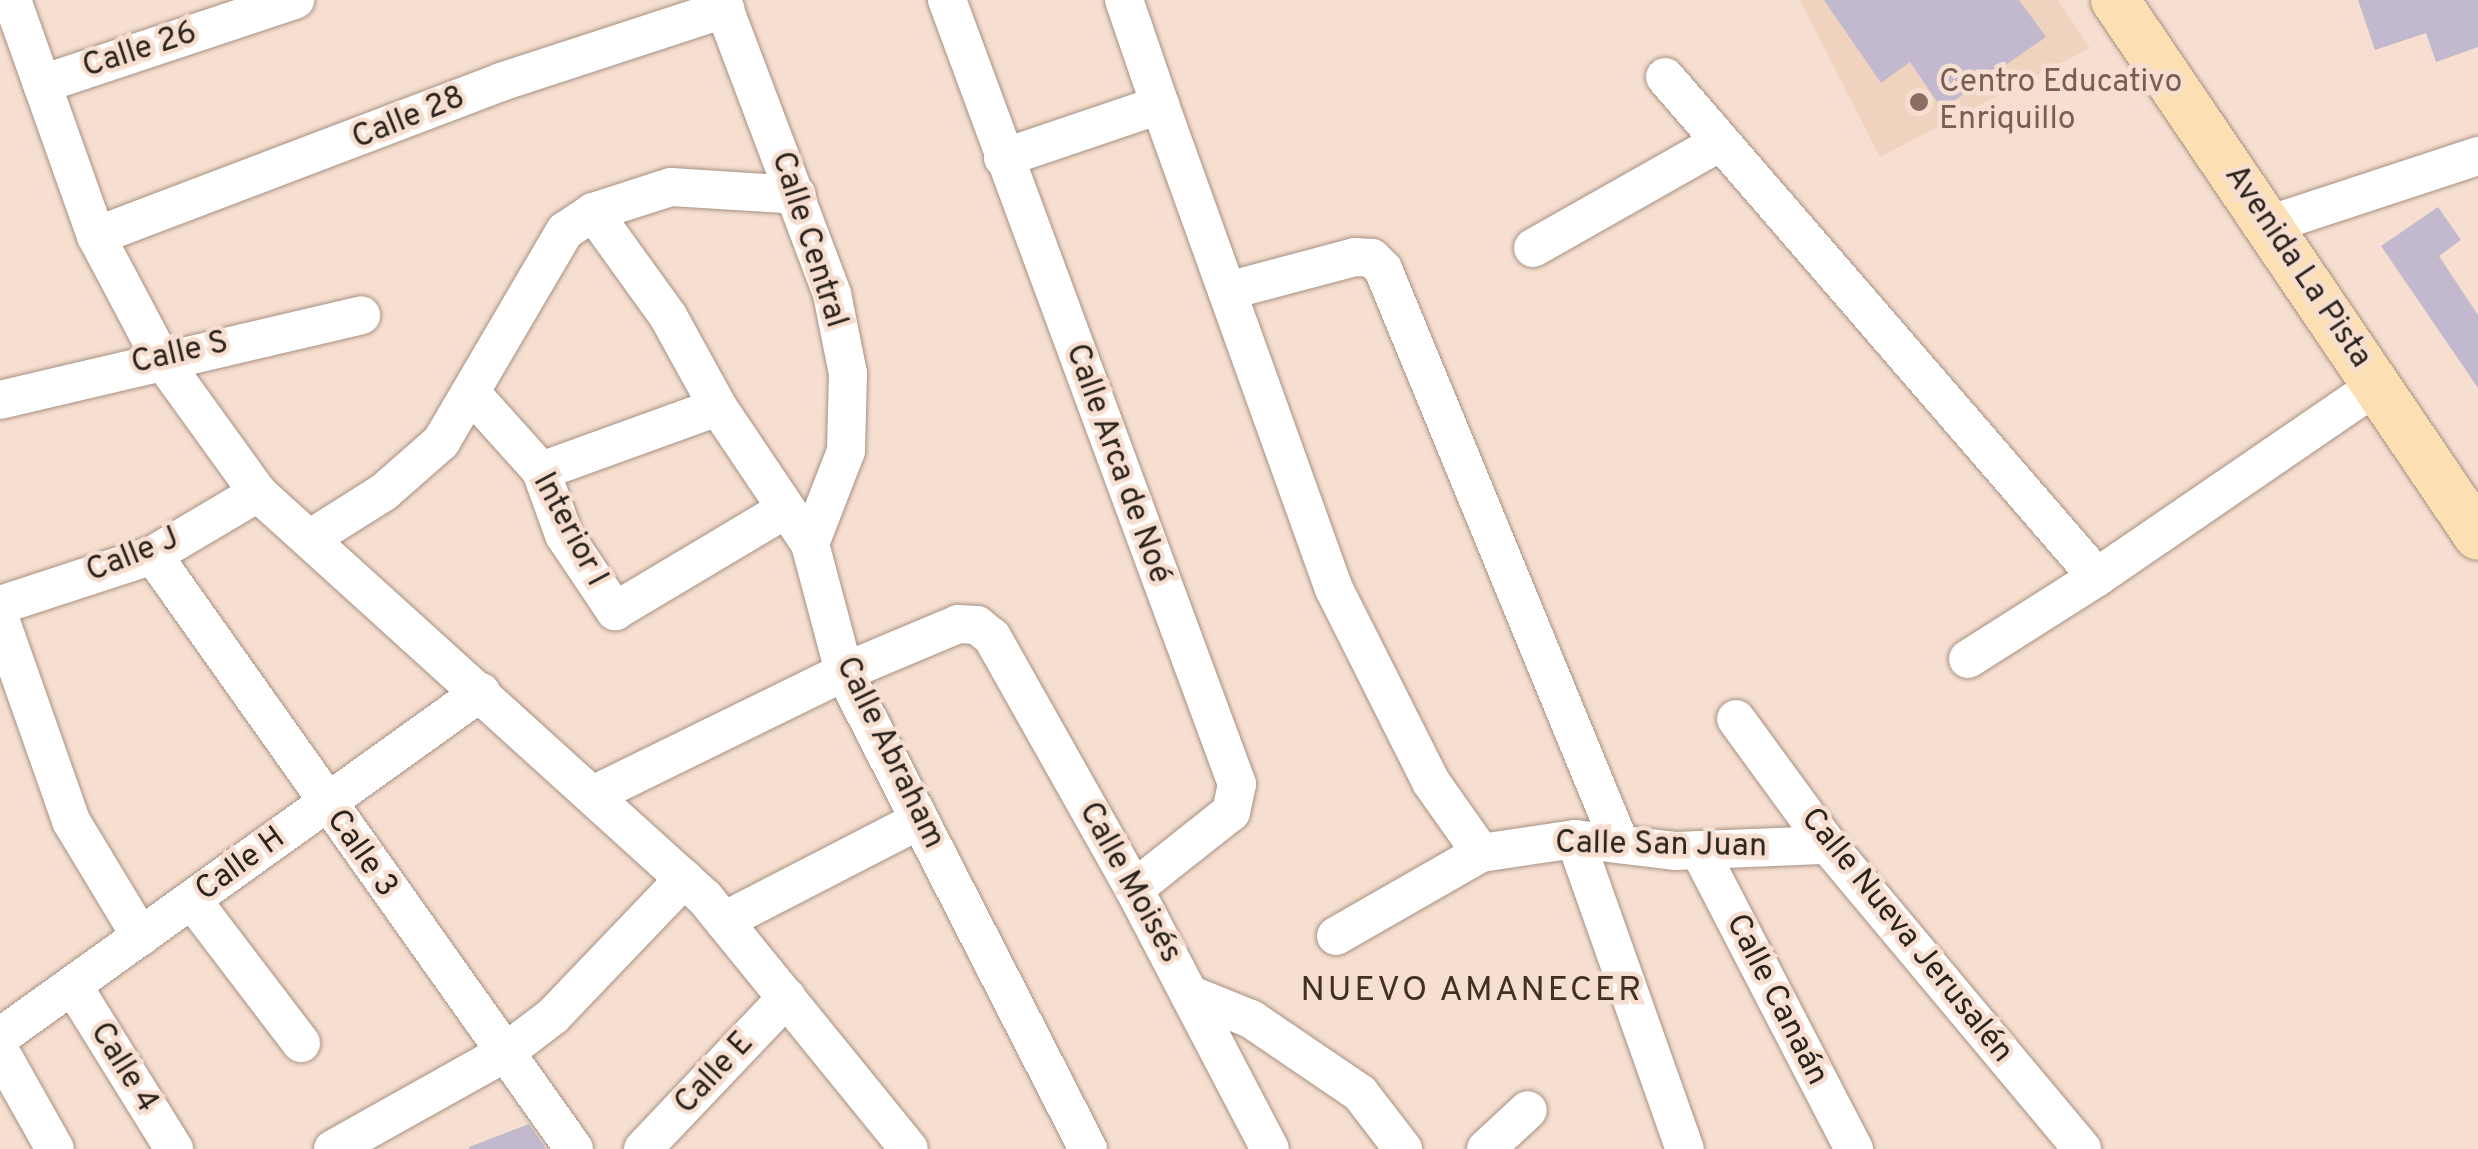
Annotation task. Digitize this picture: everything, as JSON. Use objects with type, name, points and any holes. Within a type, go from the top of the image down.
[{"type":"main road","name":"Avenida La Pista","points":[[2115,0],[2271,224],[2478,536]]},
{"type":"street","points":[[12,0],[96,236],[160,357],[258,493],[684,879],[724,922],[909,1149]]},
{"type":"street","name":"Calle 26","points":[[42,84],[296,0]]},
{"type":"street","name":"Calle Arca de Noé","points":[[947,0],[1237,784],[1231,812],[1134,889]]},
{"type":"street","points":[[1124,0],[1334,589],[1431,782],[1480,853]]},
{"type":"street","name":"Calle Central","points":[[723,5],[832,294],[848,372],[846,451],[810,544]]},
{"type":"street","name":"Calle 28","points":[[96,236],[501,82],[723,5]]},
{"type":"street","points":[[1665,77],[2097,577]]},
{"type":"street","points":[[1003,158],[1160,106]]},
{"type":"street","points":[[1533,248],[1720,142]]},
{"type":"street","points":[[2271,224],[2478,156]]},
{"type":"street","points":[[311,538],[384,492],[441,442],[565,231],[592,212],[672,188],[797,195]]},
{"type":"street","name":"Calle Abraham","points":[[592,212],[668,316],[718,408],[783,511],[810,544],[844,672],[1088,1149]]},
{"type":"street","points":[[1227,291],[1354,257],[1372,258],[1383,269],[1620,844]]},
{"type":"street","name":"Calle S","points":[[0,400],[160,357],[361,315]]},
{"type":"street","points":[[1968,659],[2097,577],[2376,386]]},
{"type":"street","name":"Interior I","points":[[472,394],[541,471],[564,535],[615,611],[783,511]]},
{"type":"street","points":[[541,471],[718,408]]},
{"type":"street","name":"Calle J","points":[[0,605],[153,555],[258,493]]},
{"type":"street","name":"Calle 3","points":[[153,555],[502,1054],[574,1149]]},
{"type":"street","points":[[0,619],[71,821],[142,937]]},
{"type":"street","name":"Calle Moisés","points":[[844,672],[958,624],[978,626],[992,637],[1134,889],[1270,1149]]},
{"type":"street","points":[[593,795],[844,672]]},
{"type":"street","name":"Calle H","points":[[0,1037],[481,692]]},
{"type":"street","name":"Calle Nueva Jerusalén","points":[[1736,719],[1828,845],[2082,1149]]},
{"type":"street","points":[[724,922],[920,820]]},
{"type":"street","points":[[1575,839],[1686,1149]]},
{"type":"street","name":"Calle San Juan","points":[[1336,936],[1480,853],[1575,839],[1699,850],[1828,845]]},
{"type":"street","name":"Calle Canaán","points":[[1699,850],[1854,1149]]},
{"type":"street","points":[[333,1149],[502,1054],[554,1016],[684,879]]},
{"type":"street","points":[[192,900],[300,1043]]},
{"type":"street","name":"Calle 4","points":[[73,986],[174,1149]]},
{"type":"street","points":[[1189,994],[1251,1019],[1360,1093],[1403,1149]]},
{"type":"street","name":"Calle E","points":[[642,1149],[787,998]]},
{"type":"street","points":[[0,1051],[55,1149]]},
{"type":"street","points":[[1486,1149],[1528,1110]]},
{"type":"shaded area","name":"Centro Educativo Enriquillo","points":[[1800,0],[2058,0],[2090,48],[1880,157]]},
{"type":"building","points":[[1824,0],[2019,0],[2046,37],[1942,109],[1910,62],[1881,83]]},
{"type":"building","points":[[2358,0],[2478,0],[2478,47],[2436,62],[2426,33],[2375,50]]},
{"type":"building","points":[[2438,207],[2461,240],[2439,256],[2478,315],[2478,388],[2381,246]]},
{"type":"building","points":[[529,1124],[546,1149],[469,1149],[469,1147]]},
{"type":"place","name":"Centro Educativo Enriquillo","points":[[1919,102]]},
{"type":"district","name":"NUEVO AMANECER","points":[[1472,991]]}]
